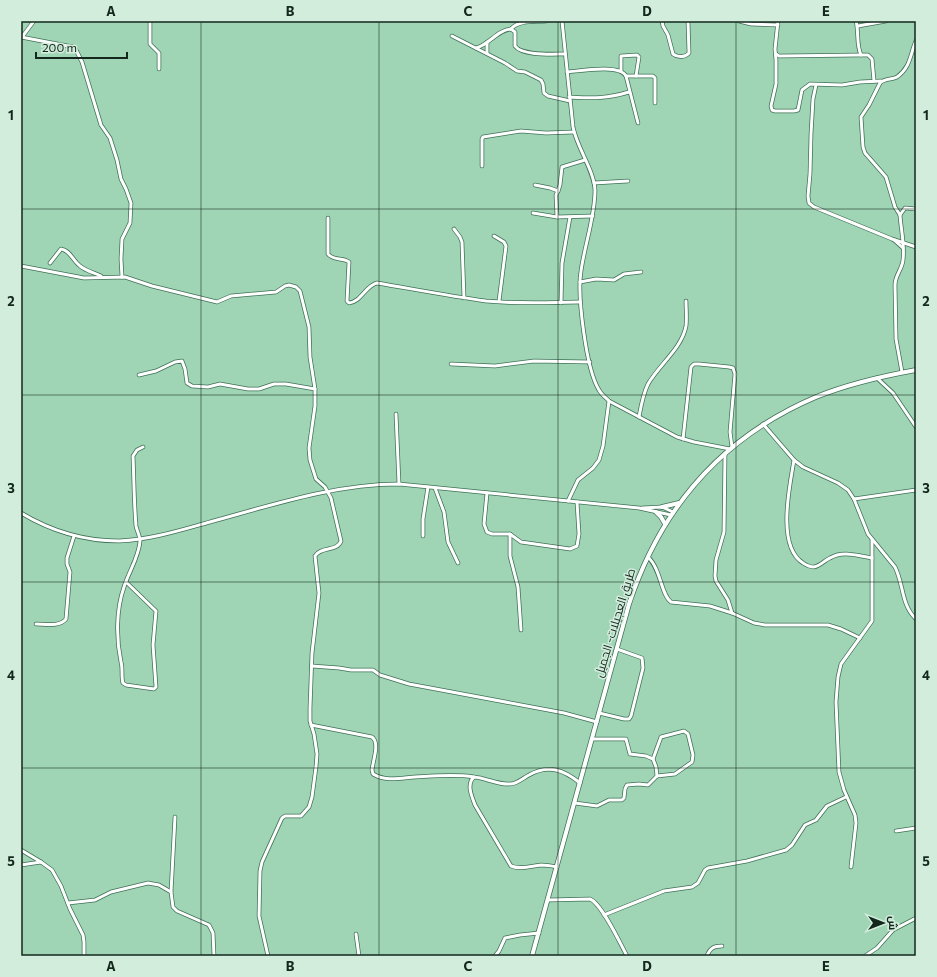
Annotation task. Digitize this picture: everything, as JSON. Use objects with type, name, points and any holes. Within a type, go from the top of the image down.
[{"type":"main road","name":"طريق العجيلات- الجميل","points":[[532,956],[634,589],[665,524],[679,503],[700,478],[731,448],[763,424],[817,396],[839,388],[902,372],[916,370]]},
{"type":"main road","points":[[662,507],[679,503]]},
{"type":"main road","points":[[656,512],[665,524]]},
{"type":"street","points":[[34,21],[22,37],[75,48],[82,62],[101,124],[110,138],[121,179],[131,203],[130,223],[122,239],[122,277]]},
{"type":"street","points":[[150,21],[150,44],[159,53],[159,69]]},
{"type":"street","points":[[474,48],[481,46],[504,31],[511,29],[515,24],[546,21]]},
{"type":"street","points":[[562,21],[569,97],[574,132],[594,183],[595,199],[593,216],[582,264],[580,302],[584,335],[590,362],[599,390],[609,401],[670,434],[683,439],[731,448],[730,432],[735,374],[734,369],[729,366],[696,364],[691,367],[683,439]]},
{"type":"street","points":[[662,21],[668,35],[673,54],[676,57],[680,57],[690,53],[688,21]]},
{"type":"street","points":[[739,21],[750,24],[778,23],[775,44],[776,84],[771,106],[772,110],[775,111],[796,111],[799,106],[802,90],[807,85],[842,85],[896,78],[909,62],[916,41]]},
{"type":"street","points":[[856,21],[858,26],[857,39],[861,55]]},
{"type":"street","points":[[858,26],[886,21]]},
{"type":"street","points":[[511,29],[515,32],[515,46],[520,51],[565,54]]},
{"type":"street","points":[[452,36],[487,53],[511,66],[517,71],[525,72],[541,80],[544,92],[548,96],[570,101]]},
{"type":"street","points":[[487,42],[487,53]]},
{"type":"street","points":[[776,54],[779,56],[868,55],[872,58],[874,81]]},
{"type":"street","points":[[621,71],[621,56],[637,55],[636,76]]},
{"type":"street","points":[[776,60],[779,56]]},
{"type":"street","points":[[567,72],[600,70],[621,71],[626,76],[638,123]]},
{"type":"street","points":[[626,76],[653,76],[655,78],[655,103]]},
{"type":"street","points":[[881,81],[861,117],[863,147],[865,153],[886,177],[895,208],[900,215],[903,248],[902,264],[896,276],[895,285],[896,338],[902,372]]},
{"type":"street","points":[[816,84],[813,99],[808,196],[809,203],[814,207],[892,239],[916,246]]},
{"type":"street","points":[[569,97],[604,98],[614,97],[629,92]]},
{"type":"street","points":[[482,166],[483,137],[521,132],[546,134],[574,132]]},
{"type":"street","points":[[557,217],[556,194],[560,185],[562,167],[585,160]]},
{"type":"street","points":[[594,183],[628,181]]},
{"type":"street","points":[[535,185],[558,191]]},
{"type":"street","points":[[895,208],[916,209]]},
{"type":"street","points":[[900,215],[905,208]]},
{"type":"street","points":[[533,213],[557,217],[593,216]]},
{"type":"street","points":[[561,303],[562,264],[570,217]]},
{"type":"street","points":[[328,218],[329,257],[346,260],[349,262],[347,300],[349,303],[354,302],[369,287],[377,283],[464,298],[499,301],[561,303],[580,302]]},
{"type":"street","points":[[454,229],[462,242],[464,298]]},
{"type":"street","points":[[494,236],[504,242],[506,246],[499,301]]},
{"type":"street","points":[[892,239],[903,248]]},
{"type":"street","points":[[50,263],[58,251],[63,249],[67,251],[80,267],[103,277]]},
{"type":"street","points":[[21,266],[84,278],[122,277],[200,299],[217,302],[231,296],[276,292],[285,286],[290,285],[296,287],[300,291],[309,328],[310,358],[315,389],[310,460],[314,476],[325,487],[331,498],[341,540],[337,547],[318,552],[315,556],[319,592],[312,646],[310,708],[311,725],[316,742],[317,760],[315,783],[309,807],[306,812],[301,816],[285,816],[280,820],[262,862],[260,871],[258,916],[268,956]]},
{"type":"street","points":[[580,282],[596,279],[614,280],[624,274],[641,272]]},
{"type":"street","points":[[639,417],[645,391],[648,385],[679,343],[685,331],[686,301]]},
{"type":"street","points":[[139,375],[156,371],[175,362],[182,361],[187,383],[192,386],[208,387],[220,384],[236,388],[259,389],[281,383],[315,389]]},
{"type":"street","points":[[451,364],[495,366],[534,361],[590,362]]},
{"type":"street","points":[[877,378],[893,393],[916,427]]},
{"type":"street","points":[[568,501],[578,480],[593,468],[599,460],[609,401]]},
{"type":"street","points":[[396,414],[399,484]]},
{"type":"street","points":[[763,424],[794,460],[808,470],[844,487],[854,499],[865,528],[872,540],[894,567],[900,580],[908,611],[916,619]]},
{"type":"street","points":[[126,582],[156,611],[153,645],[156,687],[154,689],[126,686],[122,682],[118,616],[121,597],[126,582],[134,564],[140,539],[136,527],[133,456],[137,450],[143,447]]},
{"type":"street","points":[[725,454],[724,532],[716,560],[715,576],[716,581],[728,600],[732,613]]},
{"type":"street","points":[[794,460],[788,492],[786,514],[792,550],[798,558],[810,567],[817,566],[840,554],[850,554],[872,558]]},
{"type":"street","points":[[21,513],[43,525],[74,536],[119,541],[140,539],[174,532],[327,491],[370,484],[399,484],[639,508],[672,514]]},
{"type":"street","points":[[423,536],[423,519],[428,487]]},
{"type":"street","points":[[435,488],[444,512],[448,542],[458,563]]},
{"type":"street","points":[[854,499],[916,490]]},
{"type":"street","points":[[488,493],[484,524],[486,532],[492,534],[510,534],[521,542],[570,550],[575,548],[579,539],[577,502]]},
{"type":"street","points":[[639,508],[662,507],[672,514]]},
{"type":"street","points":[[510,534],[510,556],[518,587],[521,630]]},
{"type":"street","points":[[36,624],[59,624],[66,619],[70,572],[67,564],[67,558],[74,536]]},
{"type":"street","points":[[851,867],[856,823],[855,815],[846,797],[838,760],[836,708],[837,687],[841,664],[871,624],[873,617],[872,540]]},
{"type":"street","points":[[648,557],[657,569],[666,597],[671,602],[710,606],[732,613],[754,623],[765,625],[828,624],[860,638]]},
{"type":"street","points":[[599,713],[624,719],[629,719],[631,716],[643,668],[643,660],[640,656],[617,649]]},
{"type":"street","points":[[312,666],[351,670],[373,670],[409,684],[564,713],[597,722]]},
{"type":"street","points":[[311,725],[374,738],[376,744],[372,770],[373,774],[382,778],[395,779],[466,776],[498,783],[513,784],[540,771],[556,770],[569,774],[580,783]]},
{"type":"street","points":[[575,803],[598,806],[609,800],[622,800],[624,798],[626,785],[648,785],[657,776],[675,774],[692,762],[691,746],[688,734],[684,731],[661,737],[653,759],[657,776]]},
{"type":"street","points":[[592,739],[626,739],[630,754],[646,756],[653,759]]},
{"type":"street","points":[[474,777],[470,785],[472,798],[511,866],[524,868],[540,865],[557,866]]},
{"type":"street","points":[[604,915],[664,891],[692,887],[698,883],[705,870],[708,868],[760,858],[786,850],[805,825],[816,820],[827,806],[846,797]]},
{"type":"street","points":[[175,817],[171,892],[173,907],[177,911],[209,925],[212,928],[214,956]]},
{"type":"street","points":[[896,831],[916,828]]},
{"type":"street","points":[[21,850],[52,870],[61,886],[84,938],[84,956]]},
{"type":"street","points":[[21,865],[41,862]]},
{"type":"street","points":[[68,903],[95,900],[111,892],[148,883],[159,885],[171,892]]},
{"type":"street","points":[[548,900],[590,898],[594,900],[627,956]]},
{"type":"street","points":[[865,956],[877,948],[893,930],[916,918]]},
{"type":"street","points":[[495,956],[505,938],[539,933]]},
{"type":"street","points":[[356,934],[359,956]]},
{"type":"street","points":[[707,956],[712,948],[715,946],[722,946]]}]
